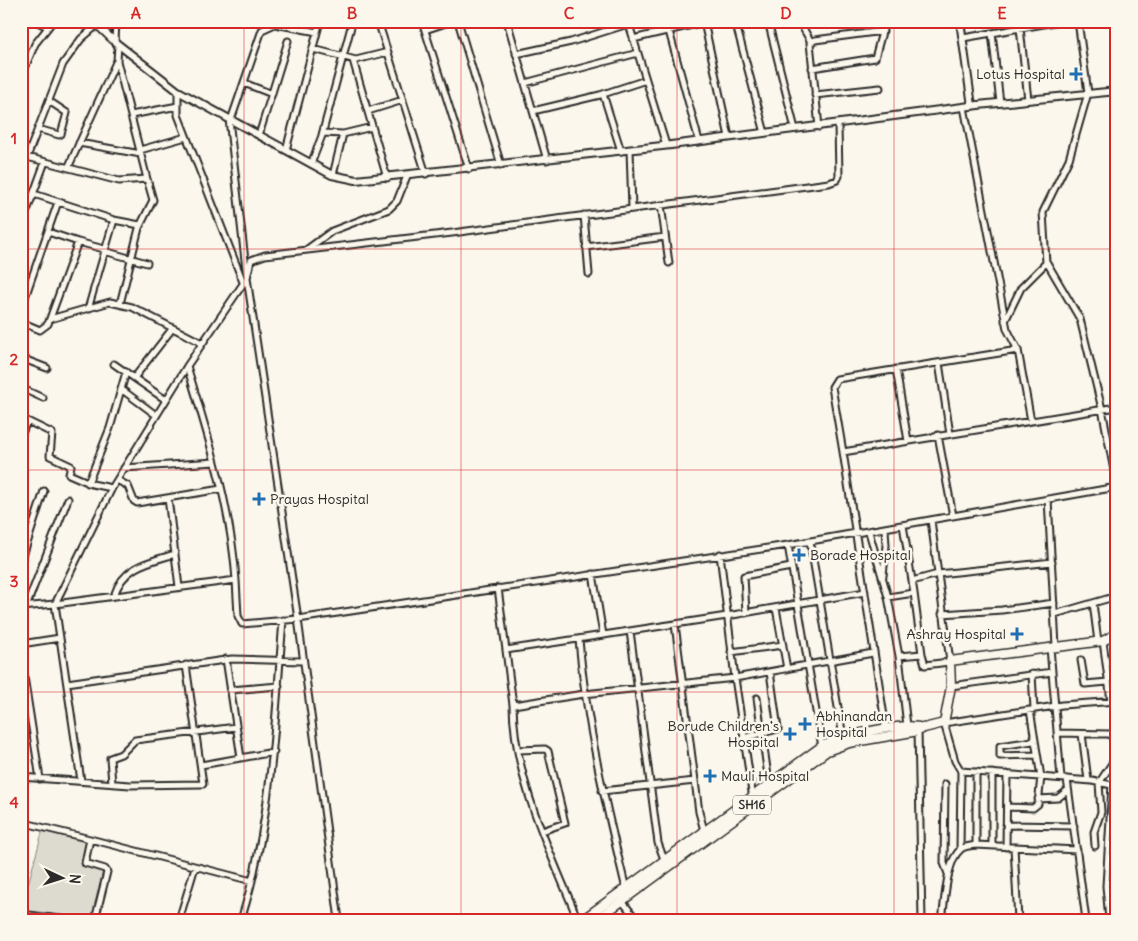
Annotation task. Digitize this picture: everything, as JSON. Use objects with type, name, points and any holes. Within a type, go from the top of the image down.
[{"type":"main road","points":[[944,724],[951,686],[949,662],[1101,641],[1117,633]]},
{"type":"main road","name":"SH16","points":[[596,920],[622,901],[704,832],[823,750],[944,724]]},
{"type":"main road","points":[[906,726],[920,728]]},
{"type":"main road","name":"SH16","points":[[580,920],[626,889],[707,840],[769,783],[843,737],[906,726]]},
{"type":"street","points":[[34,21],[48,27]]},
{"type":"street","points":[[21,77],[35,44],[53,21]]},
{"type":"street","points":[[116,21],[117,62],[153,197],[140,225],[120,304]]},
{"type":"street","points":[[151,21],[151,24],[165,21]]},
{"type":"street","points":[[286,150],[320,21]]},
{"type":"street","points":[[378,21],[426,174]]},
{"type":"street","points":[[422,21],[469,169]]},
{"type":"street","points":[[425,30],[452,21]]},
{"type":"street","points":[[458,21],[501,165]]},
{"type":"street","points":[[506,21],[547,160]]},
{"type":"street","points":[[735,21],[765,133]]},
{"type":"street","points":[[768,21],[794,129]]},
{"type":"street","points":[[799,21],[811,42],[819,126]]},
{"type":"street","points":[[812,68],[875,58],[885,21]]},
{"type":"street","points":[[960,21],[972,106]]},
{"type":"street","points":[[963,38],[1061,21]]},
{"type":"street","points":[[187,366],[215,462],[233,543],[238,616],[242,624],[298,619],[788,545],[869,532],[1117,486],[1102,409],[1078,315],[1046,262],[1043,212],[1069,159],[1088,93],[1078,21]]},
{"type":"street","points":[[516,54],[571,42],[628,22],[666,146]]},
{"type":"street","points":[[633,39],[669,31],[693,23],[707,22],[729,137]]},
{"type":"street","points":[[311,164],[322,135],[352,23]]},
{"type":"street","points":[[147,180],[119,181],[24,157],[38,129],[63,64],[95,24],[178,90],[311,164],[333,175],[356,180],[547,160],[972,106],[1117,91]]},
{"type":"street","points":[[317,32],[275,24],[266,26],[262,30],[230,119],[245,280],[298,619],[339,920]]},
{"type":"street","points":[[1020,28],[1028,100]]},
{"type":"street","points":[[669,31],[700,141]]},
{"type":"street","points":[[811,42],[883,31]]},
{"type":"street","points":[[992,33],[1000,103]]},
{"type":"street","points":[[259,135],[288,41]]},
{"type":"street","points":[[313,49],[353,60],[388,52]]},
{"type":"street","points":[[525,83],[638,53]]},
{"type":"street","points":[[21,56],[29,58]]},
{"type":"street","points":[[353,60],[387,178]]},
{"type":"street","points":[[68,168],[117,62]]},
{"type":"street","points":[[533,111],[603,94],[646,80]]},
{"type":"street","points":[[244,83],[272,94]]},
{"type":"street","points":[[815,95],[880,88]]},
{"type":"street","points":[[178,90],[178,115],[245,280]]},
{"type":"street","points":[[603,94],[621,151]]},
{"type":"street","points":[[368,111],[403,100]]},
{"type":"street","points":[[38,129],[57,135],[61,134],[67,113],[48,102]]},
{"type":"street","points":[[131,116],[178,106]]},
{"type":"street","points":[[964,107],[1006,321],[1018,350],[1031,421]]},
{"type":"street","points":[[81,781],[55,604],[112,488],[187,366],[245,280],[251,260],[265,255],[584,215],[837,180],[839,176],[838,124]]},
{"type":"street","points":[[322,135],[325,132],[343,134],[372,128]]},
{"type":"street","points":[[333,175],[343,134]]},
{"type":"street","points":[[79,143],[140,152],[186,137]]},
{"type":"street","points":[[630,150],[632,208]]},
{"type":"street","points":[[21,213],[27,211],[45,162]]},
{"type":"street","points":[[305,250],[332,231],[389,209],[396,201],[407,176]]},
{"type":"street","points":[[21,194],[58,202],[114,220],[140,225]]},
{"type":"street","points":[[21,309],[58,202]]},
{"type":"street","points":[[661,204],[669,263]]},
{"type":"street","points":[[584,215],[589,274]]},
{"type":"street","points":[[88,309],[114,220]]},
{"type":"street","points":[[48,232],[147,263]]},
{"type":"street","points":[[586,247],[665,237]]},
{"type":"street","points":[[21,322],[40,330],[44,329],[50,319],[78,242]]},
{"type":"street","points":[[1006,321],[1021,288],[1043,268],[1046,262]]},
{"type":"street","points":[[50,319],[110,302],[132,307],[202,343]]},
{"type":"street","points":[[134,378],[172,328]]},
{"type":"street","points":[[886,729],[832,387],[834,381],[896,369],[1018,350]]},
{"type":"street","points":[[21,358],[47,368]]},
{"type":"street","points":[[939,363],[950,434]]},
{"type":"street","points":[[114,364],[166,400]]},
{"type":"street","points":[[896,369],[908,441]]},
{"type":"street","points":[[88,483],[110,428],[126,372]]},
{"type":"street","points":[[21,388],[43,398]]},
{"type":"street","points":[[121,389],[156,416]]},
{"type":"street","points":[[843,452],[1117,407]]},
{"type":"street","points":[[21,436],[24,419],[52,433],[50,456],[71,466],[69,474],[88,483],[112,488]]},
{"type":"street","points":[[938,435],[953,516]]},
{"type":"street","points":[[124,468],[215,462]]},
{"type":"street","points":[[117,480],[128,486],[135,503],[221,489]]},
{"type":"street","points":[[21,562],[44,492]]},
{"type":"street","points":[[168,498],[179,587]]},
{"type":"street","points":[[68,499],[23,607],[236,580]]},
{"type":"street","points":[[1048,499],[1055,614],[1052,672],[1057,733],[1074,826],[1086,920]]},
{"type":"street","points":[[903,525],[925,665],[949,662],[931,520]]},
{"type":"street","points":[[883,579],[886,545],[885,529]]},
{"type":"street","points":[[869,532],[888,597],[899,656],[906,726]]},
{"type":"street","points":[[810,541],[843,737]]},
{"type":"street","points":[[788,545],[823,750]]},
{"type":"street","points":[[114,596],[119,581],[134,567],[175,554]]},
{"type":"street","points":[[720,554],[734,678],[753,799]]},
{"type":"street","points":[[912,581],[938,574],[1052,562]]},
{"type":"street","points":[[746,613],[744,576],[791,567]]},
{"type":"street","points":[[593,574],[603,635]]},
{"type":"street","points":[[498,588],[518,750],[542,831],[580,920]]},
{"type":"street","points":[[506,650],[746,613],[865,592]]},
{"type":"street","points":[[888,597],[914,594]]},
{"type":"street","points":[[1055,614],[1117,596]]},
{"type":"street","points":[[942,614],[1002,610],[1054,603]]},
{"type":"street","points":[[942,920],[948,874],[960,850],[961,771],[955,761],[944,724],[1032,709],[1114,701],[1093,603]]},
{"type":"street","points":[[776,608],[787,669]]},
{"type":"street","points":[[241,920],[252,881],[274,752],[284,620]]},
{"type":"street","points":[[675,624],[695,781],[707,840]]},
{"type":"street","points":[[630,631],[658,843],[666,865]]},
{"type":"street","points":[[21,644],[60,638]]},
{"type":"street","points":[[579,639],[584,694],[602,791],[626,889]]},
{"type":"street","points":[[731,652],[782,645]]},
{"type":"street","points":[[513,705],[584,694],[734,678],[874,653]]},
{"type":"street","points":[[899,656],[922,654]]},
{"type":"street","points":[[21,657],[40,779]]},
{"type":"street","points":[[66,683],[226,659],[304,661]]},
{"type":"street","points":[[226,659],[240,758]]},
{"type":"street","points":[[1081,660],[1085,684],[1117,677]]},
{"type":"street","points":[[21,777],[112,783],[200,785],[203,782],[186,665]]},
{"type":"street","points":[[743,738],[776,731],[779,728],[770,672]]},
{"type":"street","points":[[951,686],[1052,672]]},
{"type":"street","points":[[1007,807],[1035,807],[1038,799],[1041,776],[1034,741],[1032,674]]},
{"type":"street","points":[[230,690],[280,686]]},
{"type":"street","points":[[757,698],[769,783]]},
{"type":"street","points":[[112,783],[110,758],[121,754],[134,741],[236,727]]},
{"type":"street","points":[[920,728],[922,920]]},
{"type":"street","points":[[1057,733],[1110,734],[1117,741]]},
{"type":"street","points":[[1082,734],[1088,780]]},
{"type":"street","points":[[1034,741],[1000,746],[1000,756],[1037,755]]},
{"type":"street","points":[[518,750],[545,749],[548,751],[564,823],[542,831]]},
{"type":"street","points":[[201,765],[274,752]]},
{"type":"street","points":[[1095,846],[1094,832],[1101,812],[1099,783],[1117,756]]},
{"type":"street","points":[[961,771],[1088,780],[1114,786],[1107,848],[1109,920]]},
{"type":"street","points":[[976,772],[976,845]]},
{"type":"street","points":[[992,773],[992,846]]},
{"type":"street","points":[[1006,847],[1007,774]]},
{"type":"street","points":[[602,791],[695,781]]},
{"type":"street","points":[[945,784],[944,863],[948,874]]},
{"type":"street","points":[[1038,799],[1058,798],[1068,790]]},
{"type":"street","points":[[21,822],[252,881]]},
{"type":"street","points":[[1006,824],[1074,826]]},
{"type":"street","points":[[90,839],[85,863],[105,869],[107,872],[95,920]]},
{"type":"street","points":[[960,850],[976,845],[1077,850]]},
{"type":"street","points":[[1014,847],[1018,920]]},
{"type":"street","points":[[179,920],[195,867]]},
{"type":"street","points":[[1108,896],[1115,896],[1117,887]]},
{"type":"street","points":[[622,901],[637,920]]},
{"type":"street","points":[[21,914],[68,920]]},
{"type":"shaded area","points":[[43,829],[87,839],[82,860],[88,866],[103,871],[92,920],[21,910]]},
{"type":"place","name":"Lotus Hospital","points":[[1076,74]]},
{"type":"place","name":"Prayas Hospital","points":[[259,499]]},
{"type":"place","name":"Borade Hospital","points":[[799,555]]},
{"type":"place","name":"Ashray Hospital","points":[[1017,634]]},
{"type":"place","name":"Abhinandan Hospital","points":[[805,724]]},
{"type":"place","name":"Borude Children's Hospital","points":[[790,734]]},
{"type":"place","name":"Mauli Hospital","points":[[710,776]]}]
